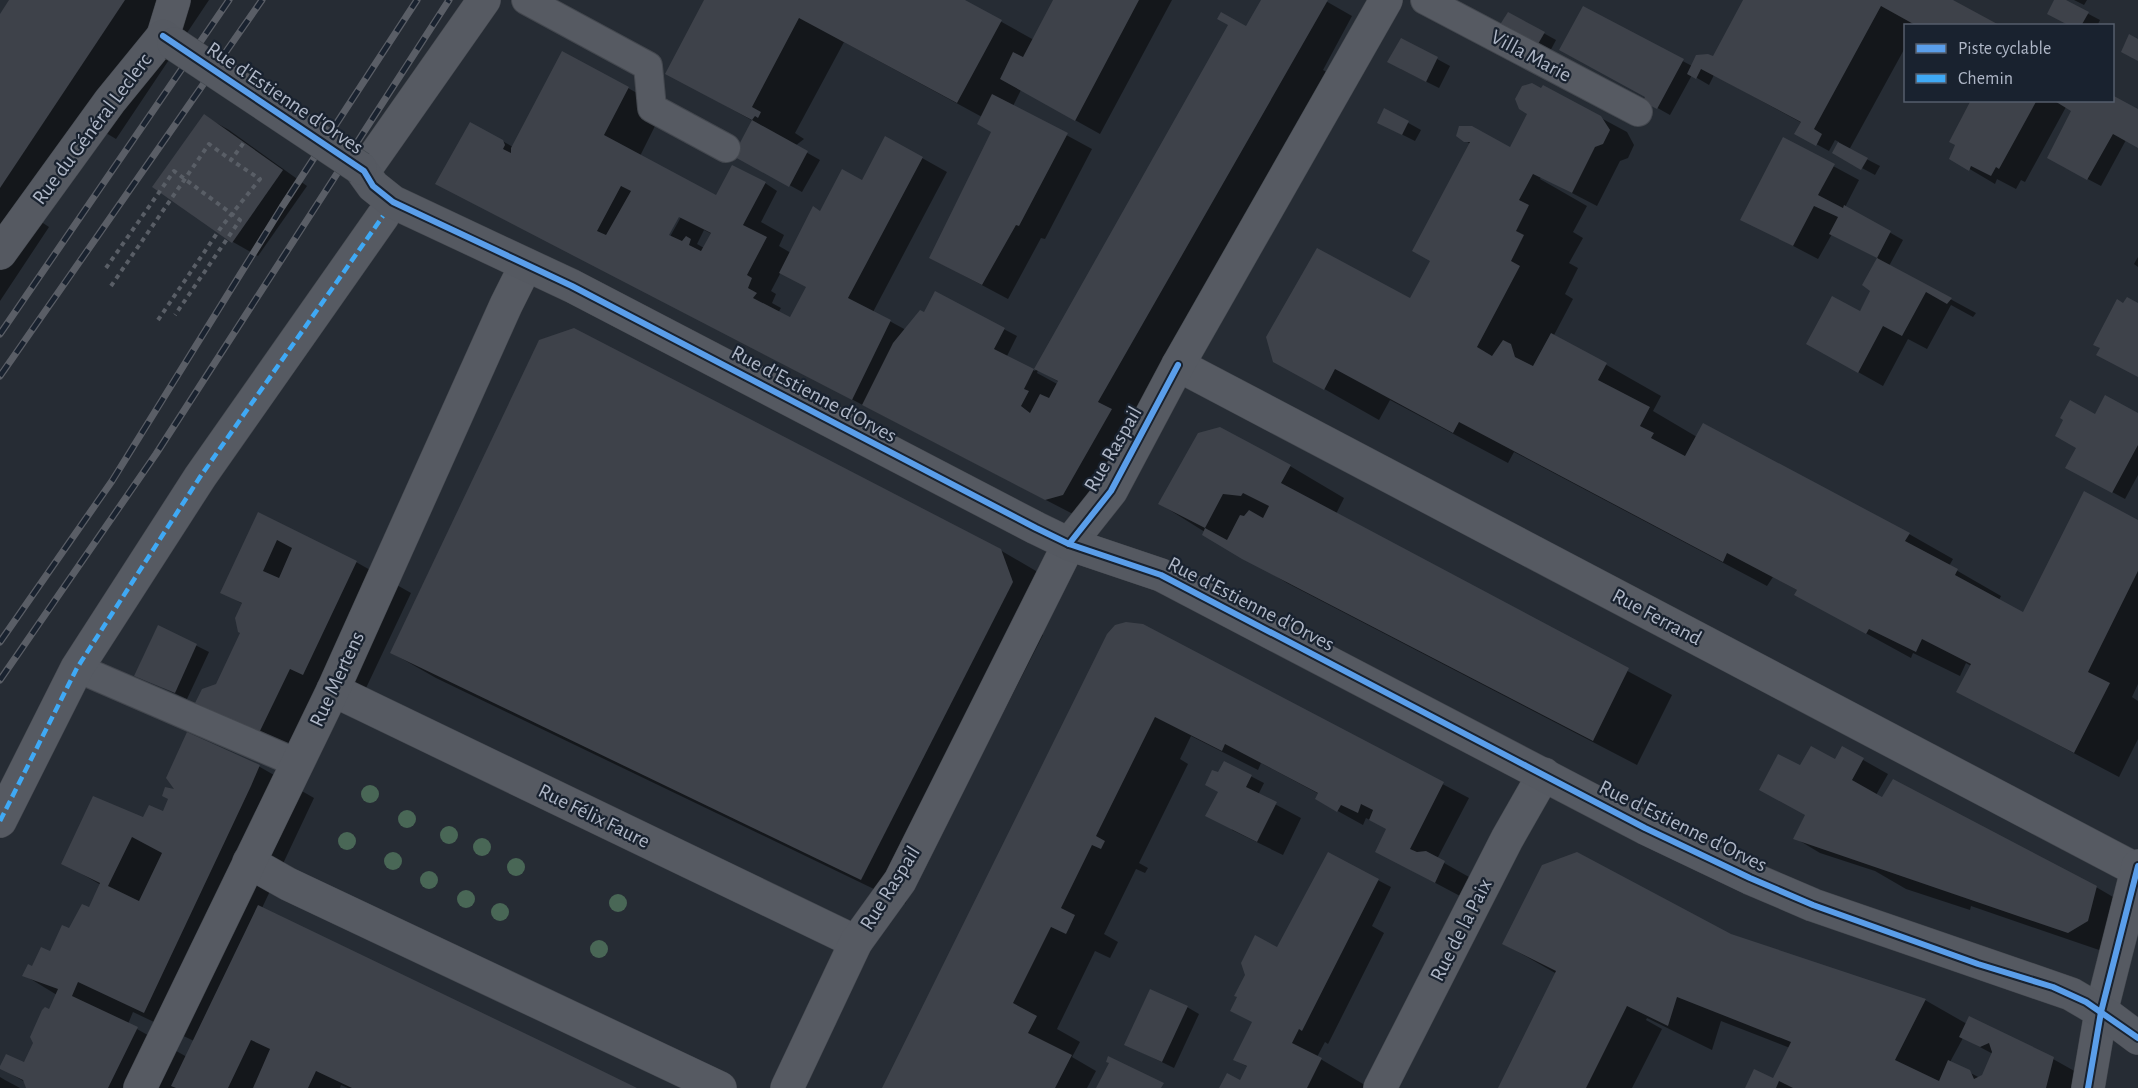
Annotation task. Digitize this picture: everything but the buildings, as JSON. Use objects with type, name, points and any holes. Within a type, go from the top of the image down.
[{"type":"street","name":"Rue du Général Leclerc","points":[[0,253],[110,101],[168,40],[174,0]]},
{"type":"street","points":[[362,170],[484,0]]},
{"type":"street","name":"Rue Raspail","points":[[787,1088],[856,942],[900,881],[1070,544],[1111,491],[1178,365],[1386,0]]},
{"type":"street","name":"Rue d'Estienne d'Orves","points":[[168,40],[362,170],[373,186],[393,202],[582,291],[1070,544],[1161,575],[1645,828],[1782,893],[1978,964],[2053,987],[2101,1012],[2138,1038]]},
{"type":"street","points":[[0,821],[77,668],[200,477],[383,216]]},
{"type":"street","name":"Rue Mertens","points":[[140,1088],[333,690],[506,305],[526,266]]},
{"type":"street","name":"Rue Ferrand","points":[[1178,365],[2137,868]]},
{"type":"street","name":"Rue Félix Faure","points":[[333,690],[856,942]]},
{"type":"street","name":"Rue de la Paix","points":[[1380,1088],[1507,839],[1544,774]]},
{"type":"street","points":[[249,862],[288,884],[720,1088]]},
{"type":"street","points":[[2088,1088],[2101,1012],[2137,868]]},
{"type":"lane","points":[[526,0],[648,66],[652,108],[726,148]]},
{"type":"lane","name":"Villa Marie","points":[[1425,0],[1638,112]]},
{"type":"lane","points":[[77,668],[297,763]]},
{"type":"path","points":[[231,160],[244,142]]},
{"type":"path","points":[[111,286],[209,144],[242,170],[261,179],[222,226],[158,320]]},
{"type":"path","points":[[106,268],[174,171],[240,220],[175,315]]},
{"type":"railway","points":[[0,334],[229,0]]},
{"type":"railway","points":[[0,376],[262,0]]},
{"type":"railway","points":[[0,642],[112,481],[282,207],[417,0]]},
{"type":"railway","points":[[0,680],[156,454],[449,0]]},
{"type":"marked path","points":[[0,821],[77,668],[200,477],[383,216]]},
{"type":"cycle path","points":[[163,36],[364,171],[373,186],[393,202],[572,286],[1036,528],[1069,544],[1161,575],[1645,828],[1813,905],[1978,964],[2053,987],[2086,1002],[2138,1038]]},
{"type":"cycle path","points":[[1069,544],[1111,491],[1178,365]]},
{"type":"cycle path","points":[[2088,1088],[2101,1012],[2138,866]]}]
